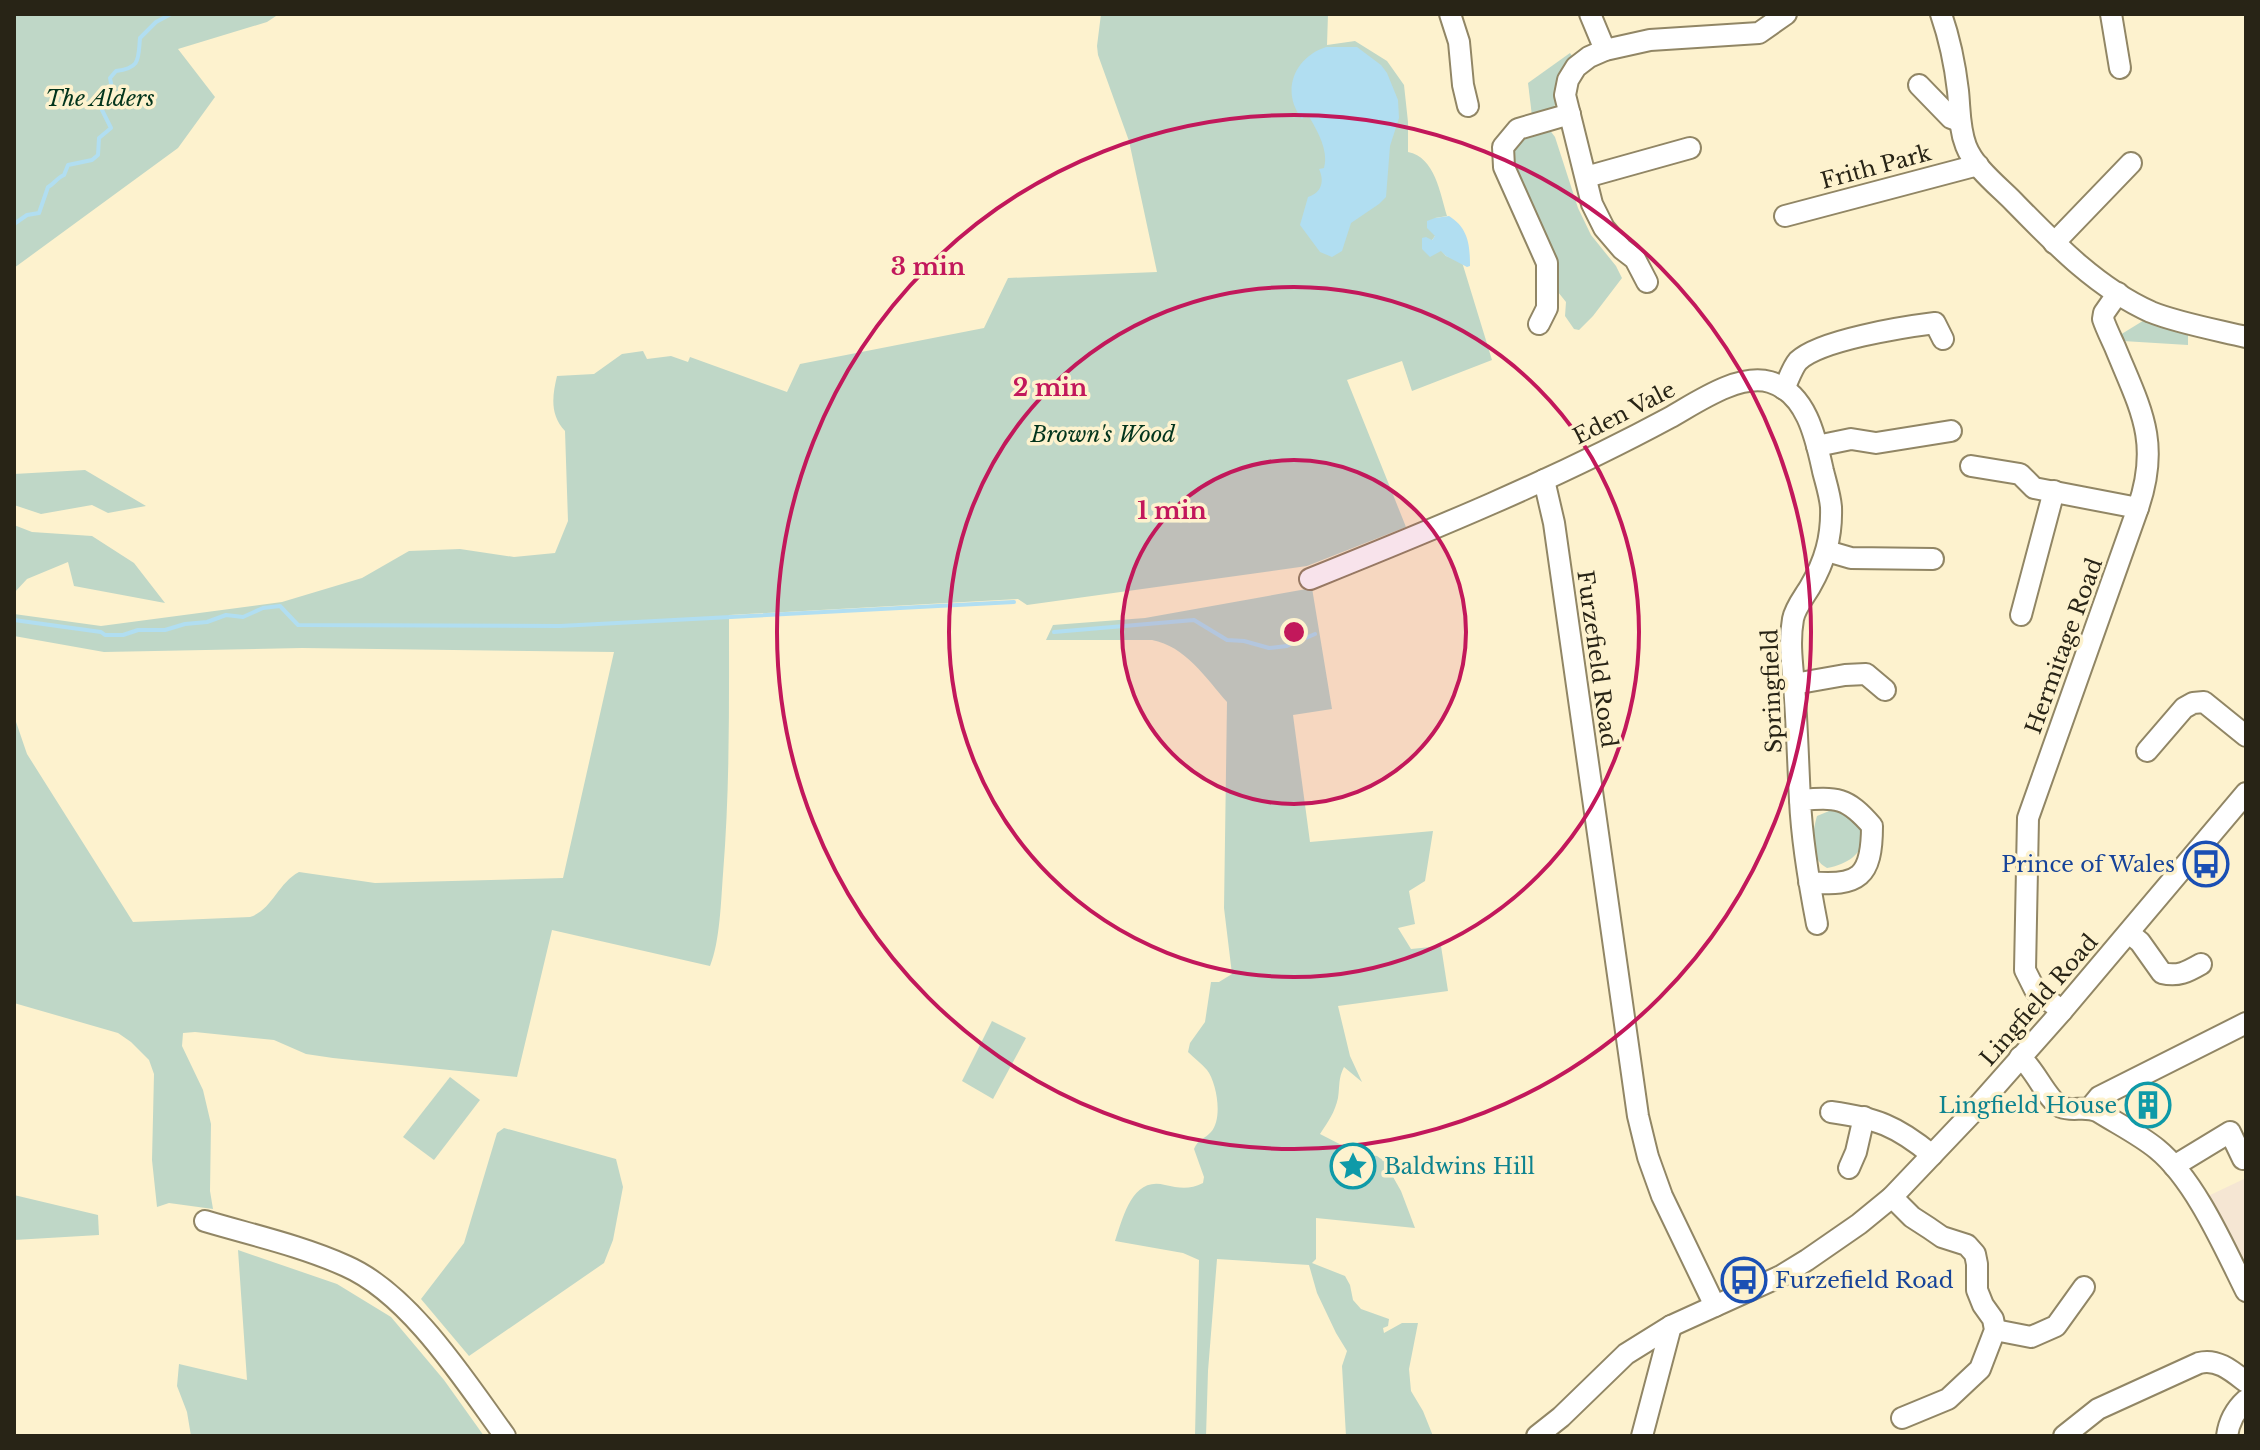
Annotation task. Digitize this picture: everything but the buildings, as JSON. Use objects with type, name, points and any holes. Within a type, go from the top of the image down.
[{"type":"street","points":[[1450,14],[1459,42],[1468,106]]},
{"type":"street","points":[[1590,14],[1605,50]]},
{"type":"street","points":[[1647,282],[1635,259],[1604,228],[1592,204],[1565,95],[1568,80],[1576,67],[1605,50],[1650,40],[1759,33],[1786,14]]},
{"type":"street","points":[[1941,14],[1950,38],[1956,70],[1959,121],[1966,148],[1978,165],[2054,243],[2118,293],[2153,312],[2246,337]]},
{"type":"street","points":[[2111,14],[2120,68]]},
{"type":"street","points":[[1919,85],[1951,118],[1959,121]]},
{"type":"street","points":[[1539,324],[1547,308],[1547,263],[1504,167],[1503,147],[1518,129],[1570,114]]},
{"type":"street","points":[[1586,177],[1690,148]]},
{"type":"street","points":[[2054,243],[2131,163]]},
{"type":"street","name":"Frith Park","points":[[1785,216],[1978,165]]},
{"type":"street","name":"Hermitage Road","points":[[2062,1011],[2035,990],[2025,970],[2028,818],[2149,469],[2144,418],[2103,319],[2118,293]]},
{"type":"street","points":[[1784,389],[1797,362],[1818,348],[1897,328],[1935,323],[1943,339]]},
{"type":"street","name":"Eden Vale","points":[[1310,579],[1544,480],[1617,446],[1726,387],[1749,381],[1769,382],[1784,389]]},
{"type":"street","name":"Springfield","points":[[1784,389],[1798,402],[1809,419],[1831,502],[1832,529],[1827,551],[1793,616],[1791,653],[1802,839],[1817,924]]},
{"type":"street","points":[[1817,446],[1851,439],[1876,443],[1951,431]]},
{"type":"street","points":[[1971,466],[2020,474],[2034,488],[2138,508]]},
{"type":"street","name":"Furzefield Road","points":[[1544,480],[1554,523],[1638,1116],[1662,1196],[1715,1306]]},
{"type":"street","points":[[2021,615],[2054,491]]},
{"type":"street","points":[[1827,551],[1851,558],[1933,559]]},
{"type":"street","points":[[1794,684],[1866,674],[1885,690]]},
{"type":"street","points":[[2147,751],[2184,708],[2193,703],[2204,702],[2246,736]]},
{"type":"street","name":"Lingfield Road","points":[[1537,1436],[1626,1354],[1671,1326],[1781,1276],[1859,1224],[1892,1197],[2062,1011],[2246,793]]},
{"type":"street","points":[[1800,800],[1832,797],[1857,808],[1872,826],[1872,852],[1866,868],[1853,879],[1833,884],[1809,882]]},
{"type":"street","points":[[2129,933],[2140,942],[2162,973],[2182,974],[2201,964]]},
{"type":"street","points":[[2090,1108],[2099,1097],[2246,1023]]},
{"type":"street","points":[[2020,1057],[2029,1064],[2057,1105],[2065,1109],[2090,1108],[2156,1148],[2174,1166],[2214,1229],[2246,1291]]},
{"type":"street","points":[[1831,1112],[1864,1117],[1893,1127],[1932,1155]]},
{"type":"street","points":[[1849,1168],[1864,1117]]},
{"type":"street","points":[[2174,1166],[2230,1132],[2243,1159]]},
{"type":"street","points":[[1892,1197],[1912,1217],[1942,1237],[1967,1245],[1975,1254],[1977,1290],[1993,1319],[1995,1330],[1980,1369],[1948,1399],[1902,1418]]},
{"type":"street","points":[[205,1221],[347,1266],[367,1278],[409,1313],[505,1436]]},
{"type":"street","points":[[1995,1330],[2031,1337],[2056,1326],[2084,1287]]},
{"type":"street","points":[[1642,1436],[1671,1326]]},
{"type":"street","points":[[2064,1436],[2098,1409],[2209,1360],[2246,1382]]},
{"type":"street","points":[[2227,1436],[2236,1409],[2246,1400]]},
{"type":"shaded area","points":[[2246,1178],[2246,1269],[2206,1197]]},
{"type":"green space","name":"The Alders","points":[[14,14],[279,14],[267,22],[178,49],[215,97],[178,148],[14,268]]},
{"type":"green space","name":"Brown's Wood","points":[[1101,14],[1328,14],[1327,45],[1355,41],[1387,61],[1404,85],[1408,152],[1417,155],[1430,168],[1447,216],[1435,218],[1435,236],[1432,240],[1446,256],[1462,262],[1492,360],[1412,391],[1402,361],[1347,380],[1406,527],[1307,566],[1027,605],[1018,599],[729,615],[725,842],[718,933],[710,966],[552,930],[517,1077],[333,1058],[306,1054],[274,1040],[183,1033],[182,1046],[203,1090],[211,1124],[210,1191],[213,1209],[169,1203],[157,1207],[152,1160],[154,1074],[149,1060],[118,1033],[14,1003],[14,716],[27,754],[133,922],[250,917],[264,909],[299,872],[375,883],[563,878],[614,652],[302,648],[104,652],[14,636],[14,614],[101,626],[282,602],[362,578],[409,551],[460,549],[514,557],[555,553],[568,521],[565,431],[557,419],[554,405],[557,376],[594,374],[622,354],[643,351],[647,359],[671,356],[688,362],[690,357],[787,392],[800,364],[984,328],[1008,278],[1157,272],[1129,141],[1098,55]]},
{"type":"green space","points":[[1570,53],[1574,59],[1554,107],[1532,116],[1528,83]]},
{"type":"green space","points":[[1546,125],[1555,137],[1578,208],[1591,235],[1622,278],[1579,330],[1574,329],[1565,316],[1566,302],[1558,292],[1556,273],[1507,151],[1509,145]]},
{"type":"green space","points":[[2146,319],[2188,335],[2188,345],[2123,341],[2120,335]]},
{"type":"green space","points":[[85,470],[146,506],[108,513],[92,505],[41,514],[14,505],[14,474]]},
{"type":"green space","points":[[14,525],[32,532],[92,536],[134,563],[165,603],[74,586],[68,562],[27,579],[14,593]]},
{"type":"green space","points":[[1312,588],[1332,709],[1293,715],[1310,842],[1433,831],[1425,881],[1409,891],[1415,924],[1398,928],[1411,949],[1441,946],[1448,991],[1338,1006],[1350,1056],[1362,1082],[1344,1067],[1335,1108],[1320,1134],[1357,1153],[1377,1156],[1384,1161],[1401,1191],[1415,1228],[1316,1218],[1316,1259],[1312,1263],[1345,1276],[1353,1300],[1361,1309],[1389,1319],[1388,1326],[1383,1328],[1384,1333],[1402,1323],[1418,1323],[1409,1369],[1411,1391],[1433,1436],[1346,1436],[1342,1366],[1347,1351],[1317,1293],[1309,1265],[1217,1259],[1206,1436],[1195,1436],[1199,1260],[1183,1253],[1115,1241],[1131,1201],[1144,1187],[1154,1184],[1189,1188],[1203,1183],[1204,1177],[1194,1149],[1211,1132],[1217,1119],[1216,1092],[1211,1076],[1188,1052],[1190,1043],[1205,1022],[1211,982],[1219,982],[1232,974],[1224,908],[1227,702],[1194,664],[1164,643],[1152,640],[1046,640],[1053,625],[1145,618]]},
{"type":"green space","points":[[1834,809],[1857,823],[1863,841],[1853,857],[1827,868],[1817,858],[1813,845],[1814,830],[1817,816]]},
{"type":"green space","points":[[992,1021],[1026,1038],[993,1099],[962,1081]]},
{"type":"green space","points":[[450,1077],[480,1100],[434,1160],[403,1137]]},
{"type":"green space","points":[[504,1128],[616,1159],[623,1187],[613,1240],[604,1263],[469,1356],[421,1299],[464,1243],[497,1133]]},
{"type":"green space","points":[[14,1195],[98,1215],[99,1235],[14,1240]]},
{"type":"green space","points":[[238,1250],[337,1284],[391,1317],[444,1380],[484,1436],[191,1436],[187,1412],[177,1386],[179,1364],[247,1380]]},
{"type":"water","points":[[1326,47],[1357,47],[1381,65],[1398,100],[1399,118],[1390,146],[1386,197],[1351,223],[1342,251],[1332,257],[1320,252],[1300,225],[1308,197],[1321,186],[1319,169],[1324,168],[1325,154],[1315,127],[1308,115],[1302,119],[1292,97],[1294,76],[1299,67],[1315,52]]},
{"type":"water","points":[[1449,216],[1467,237],[1470,266],[1441,251],[1430,257],[1422,249],[1422,238],[1432,240],[1435,236],[1427,228],[1427,221]]},
{"type":"waterway","points":[[14,224],[27,215],[39,213],[48,187],[64,175],[68,165],[92,160],[98,155],[99,138],[111,128],[102,110],[104,102],[113,94],[110,78],[116,71],[134,65],[140,38],[156,22],[171,14]]},
{"type":"waterway","points":[[14,620],[105,635],[123,635],[138,630],[165,630],[207,622],[226,615],[243,617],[263,608],[280,606],[298,625],[560,626],[1014,602]]},
{"type":"waterway","points":[[1054,632],[1194,620],[1227,640],[1269,648],[1287,646],[1315,634]]},
{"type":"place","name":"Prince of Wales","points":[[2206,864]]},
{"type":"place","name":"Lingfield House","points":[[2148,1105]]},
{"type":"place","name":"Baldwins Hill","points":[[1353,1166]]},
{"type":"place","name":"Furzefield Road","points":[[1744,1280]]}]
